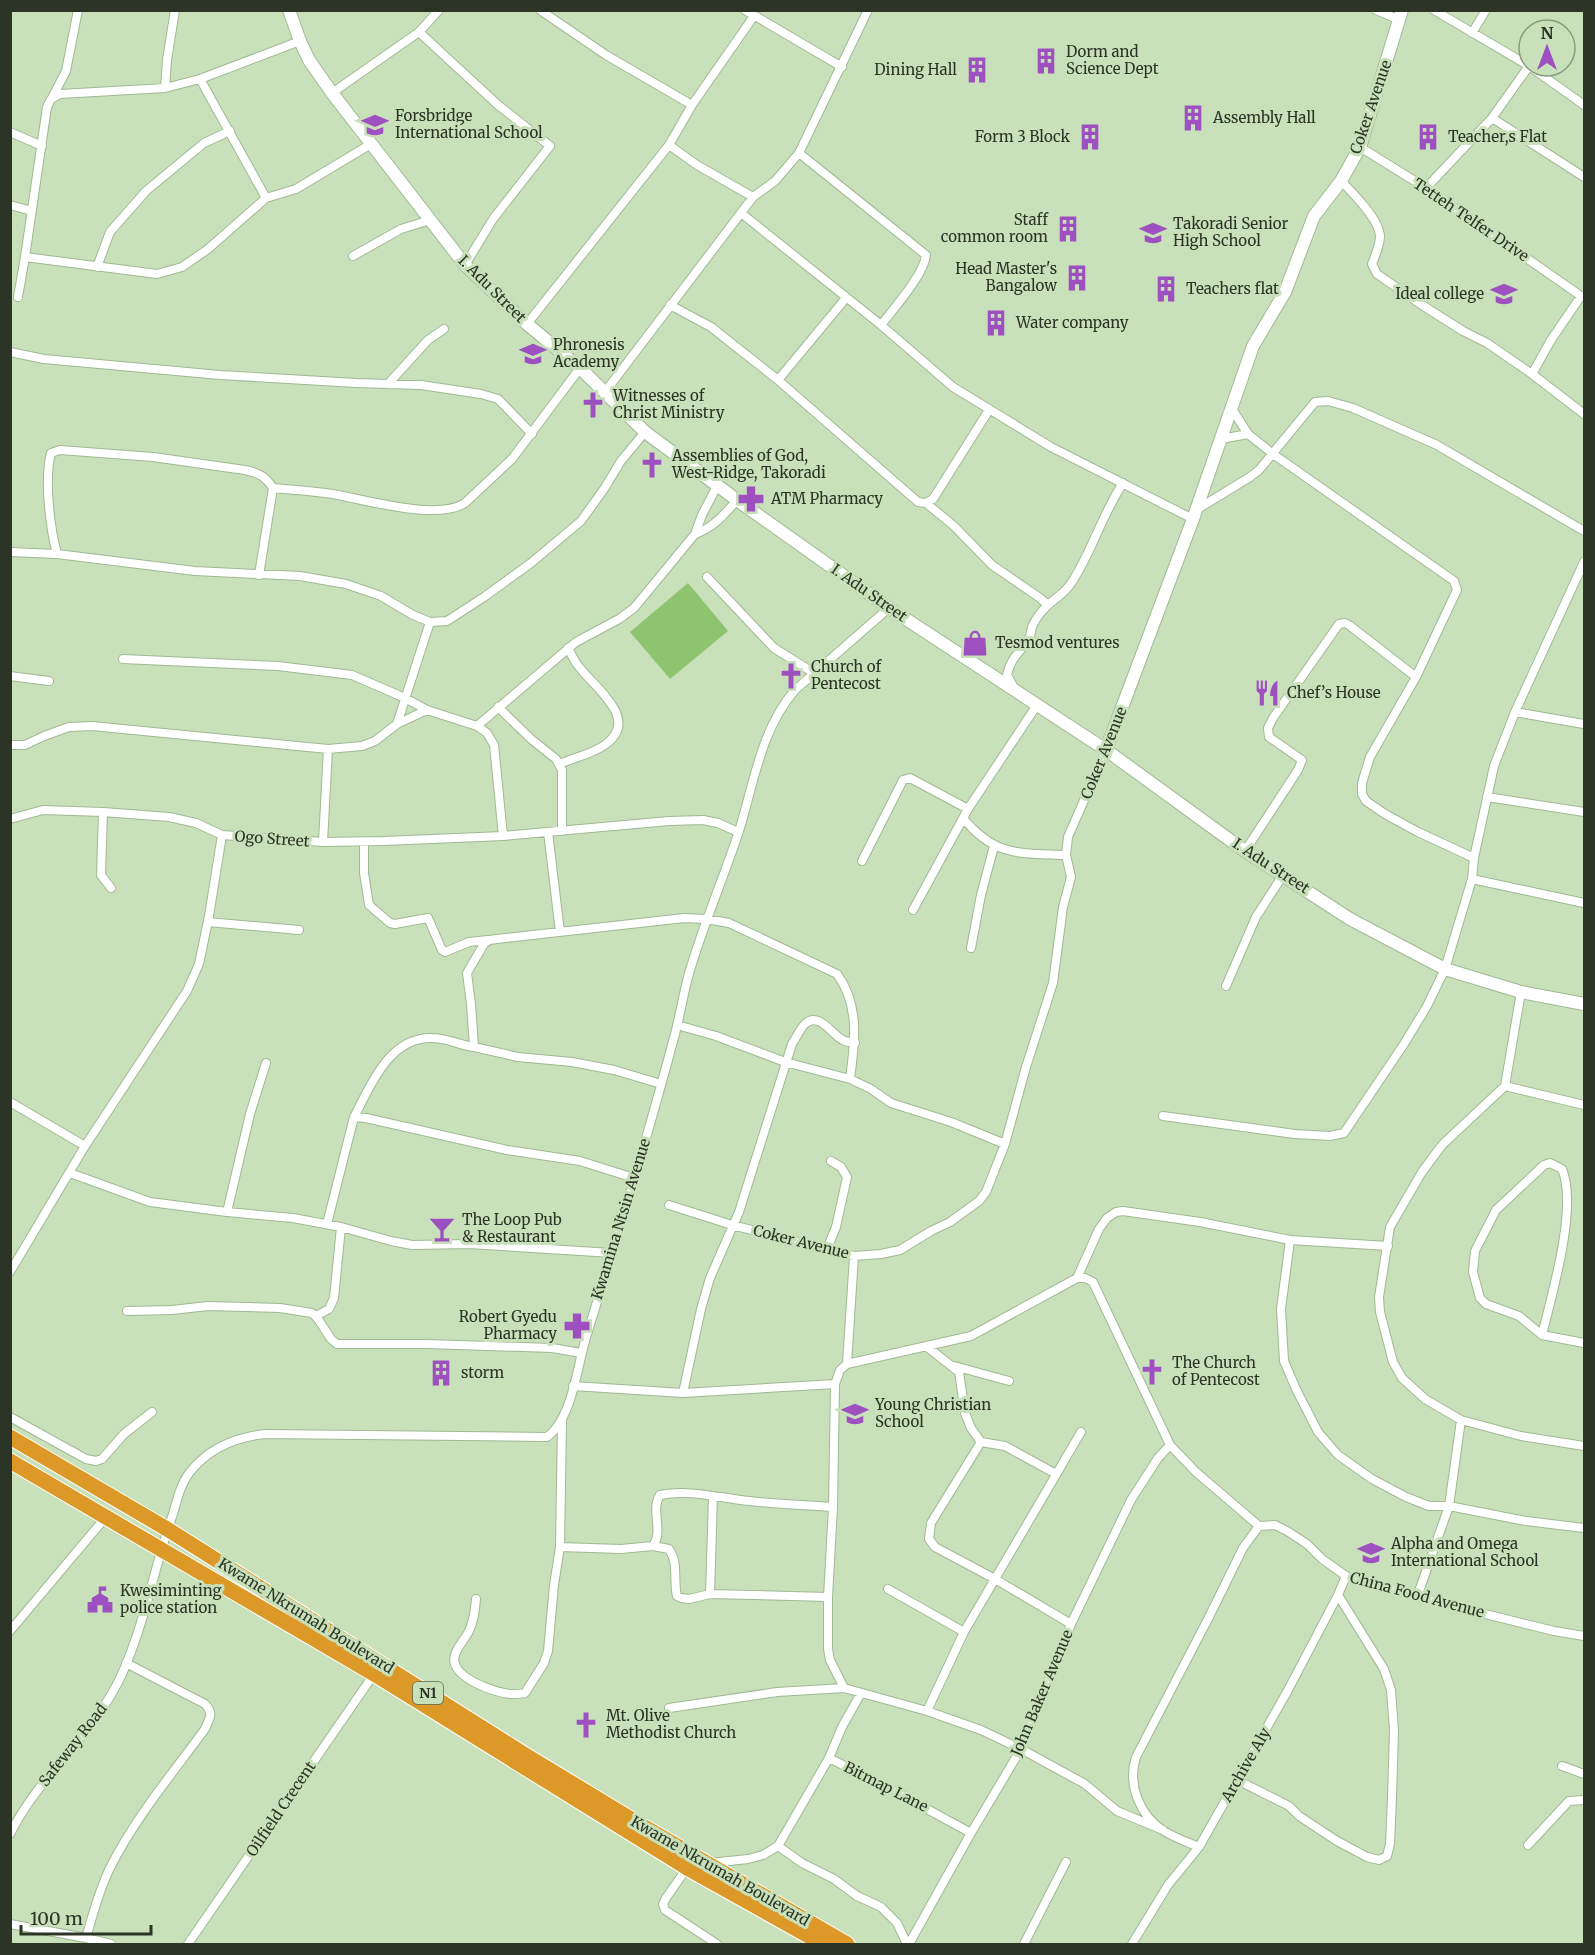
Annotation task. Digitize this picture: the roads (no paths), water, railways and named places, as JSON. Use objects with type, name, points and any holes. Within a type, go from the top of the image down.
[{"type":"highway","name":"Kwame Nkrumah Boulevard","points":[[10,1437],[167,1529],[527,1756],[847,1944]]},
{"type":"highway","name":"Kwame Nkrumah Boulevard","points":[[10,1461],[374,1674],[687,1868],[823,1944]]},
{"type":"street","points":[[18,297],[47,107],[66,71],[78,10]]},
{"type":"street","points":[[165,88],[175,10]]},
{"type":"street","name":"I. Adu Street","points":[[289,10],[309,60],[465,265],[528,324],[580,368],[645,432],[889,608],[1106,750],[1245,850],[1350,919],[1446,969],[1521,992],[1584,1004]]},
{"type":"street","points":[[332,93],[419,32],[439,10]]},
{"type":"street","points":[[540,10],[606,55],[692,105]]},
{"type":"street","points":[[745,10],[842,67]]},
{"type":"street","points":[[605,392],[753,197],[775,181],[799,153],[868,10]]},
{"type":"street","points":[[1376,10],[1401,15]]},
{"type":"street","points":[[1434,10],[1517,59]]},
{"type":"street","points":[[1472,33],[1486,10]]},
{"type":"street","name":"Coker Avenue","points":[[669,1205],[732,1225],[854,1257],[900,1250],[965,1212],[986,1192],[1005,1144],[1026,1067],[1053,983],[1063,907],[1071,877],[1066,855],[1068,837],[1106,750],[1194,515],[1253,346],[1285,292],[1314,216],[1341,181],[1359,147],[1401,15]]},
{"type":"street","points":[[528,324],[669,146],[692,105],[754,16]]},
{"type":"street","points":[[419,32],[498,105],[550,146],[493,219],[465,265]]},
{"type":"street","points":[[51,99],[60,94],[165,88],[200,79],[300,41]]},
{"type":"street","points":[[1426,188],[1492,118],[1520,78]]},
{"type":"street","points":[[1546,78],[1584,105]]},
{"type":"street","points":[[200,79],[266,198]]},
{"type":"street","points":[[1492,118],[1584,177]]},
{"type":"street","points":[[98,267],[110,232],[146,190],[204,142],[230,131]]},
{"type":"street","points":[[10,132],[42,146]]},
{"type":"street","points":[[25,257],[157,274],[182,267],[208,249],[266,198],[296,189],[371,144]]},
{"type":"street","points":[[669,146],[753,197]]},
{"type":"street","name":"Tetteh Telfer Drive","points":[[1359,147],[1426,188],[1581,296],[1551,340],[1532,374]]},
{"type":"street","points":[[799,153],[926,255],[909,288],[880,325]]},
{"type":"street","points":[[1341,181],[1367,209],[1379,232],[1380,238],[1372,264],[1377,274],[1463,331],[1487,343],[1584,414]]},
{"type":"street","points":[[10,205],[32,211]]},
{"type":"street","points":[[741,213],[953,387],[1051,447],[1194,515],[1250,477],[1273,454],[1315,402],[1328,401],[1353,408],[1437,445],[1584,531]]},
{"type":"street","points":[[353,255],[401,229],[430,220]]},
{"type":"street","points":[[777,380],[846,298]]},
{"type":"street","points":[[670,305],[711,327],[777,380],[918,502],[927,503],[954,526],[992,566],[1048,605]]},
{"type":"street","points":[[388,384],[428,340],[444,329]]},
{"type":"street","points":[[10,352],[44,359],[220,375],[421,385],[492,396],[506,405],[532,434]]},
{"type":"street","points":[[273,488],[333,494],[417,509],[458,508],[512,459],[580,368]]},
{"type":"street","points":[[1232,409],[1248,434],[1273,454],[1454,581],[1457,590],[1416,677],[1370,757],[1362,783],[1362,794],[1366,801],[1385,814],[1474,858]]},
{"type":"street","points":[[927,503],[933,499],[989,410]]},
{"type":"street","points":[[10,552],[57,554],[195,571],[300,576],[346,584],[381,596],[430,622],[447,621],[531,562],[581,521],[621,461],[645,432]]},
{"type":"street","points":[[1221,439],[1248,434]]},
{"type":"street","points":[[57,554],[51,531],[48,461],[51,453],[60,450],[153,457],[245,470],[258,473],[267,479],[273,488],[259,575]]},
{"type":"street","points":[[1014,689],[1007,675],[1009,666],[1029,639],[1032,627],[1048,605],[1063,596],[1073,580],[1111,502],[1123,483]]},
{"type":"street","points":[[696,534],[702,515],[717,486]]},
{"type":"street","points":[[477,726],[568,648],[634,608],[696,534],[718,522],[737,500]]},
{"type":"street","points":[[1163,1116],[1295,1134],[1330,1136],[1344,1133],[1404,1044],[1446,969],[1472,879],[1474,858],[1494,766],[1515,712],[1584,562]]},
{"type":"street","points":[[707,577],[774,648],[814,673]]},
{"type":"street","name":"Kwamina Ntsin Avenue","points":[[161,1550],[189,1473],[211,1453],[244,1436],[265,1434],[547,1437],[556,1430],[573,1386],[580,1353],[662,1084],[688,978],[706,919],[738,832],[768,732],[783,704],[795,690],[889,608]]},
{"type":"street","points":[[397,724],[430,622]]},
{"type":"street","points":[[1245,850],[1298,770],[1302,760],[1269,737],[1268,728],[1339,624],[1349,625],[1416,677]]},
{"type":"street","points":[[560,764],[603,746],[613,739],[619,724],[617,714],[609,699],[578,667],[568,648]]},
{"type":"street","points":[[123,659],[278,666],[330,671],[359,677],[427,710],[477,726],[487,733],[494,745],[503,836]]},
{"type":"street","points":[[10,676],[49,681]]},
{"type":"street","points":[[913,910],[968,809],[1037,705]]},
{"type":"street","points":[[498,707],[531,740],[560,764],[562,831]]},
{"type":"street","points":[[10,745],[25,745],[69,727],[92,726],[328,749],[362,746],[375,741],[397,724],[427,710]]},
{"type":"street","points":[[1515,712],[1584,724]]},
{"type":"street","points":[[323,842],[328,749]]},
{"type":"street","points":[[862,861],[903,780],[910,778],[968,809]]},
{"type":"street","points":[[1487,797],[1584,812]]},
{"type":"street","points":[[10,819],[43,810],[169,817],[196,823],[222,836]]},
{"type":"street","points":[[103,812],[101,875],[111,888]]},
{"type":"street","points":[[963,818],[973,830],[994,846],[1016,853],[1066,855]]},
{"type":"street","name":"Ogo Street","points":[[10,1272],[85,1146],[187,991],[199,964],[222,836],[364,842],[503,836],[703,820],[718,823],[738,832]]},
{"type":"street","points":[[548,832],[561,932]]},
{"type":"street","points":[[364,842],[364,873],[369,905],[387,921],[395,924],[428,918],[442,951],[445,952],[470,942],[684,918],[706,919],[729,923],[837,974],[854,1014],[855,1043],[850,1079]]},
{"type":"street","points":[[971,948],[981,895],[994,846]]},
{"type":"street","points":[[1226,986],[1256,917],[1283,875]]},
{"type":"street","points":[[1472,879],[1584,903]]},
{"type":"street","points":[[208,922],[299,930]]},
{"type":"street","points":[[474,1047],[467,973],[484,944],[489,940]]},
{"type":"street","points":[[1521,992],[1505,1086],[1442,1144],[1422,1172],[1390,1227],[1379,1296],[1380,1312],[1393,1362],[1402,1378],[1425,1399],[1461,1419],[1521,1436],[1584,1446]]},
{"type":"street","points":[[682,1393],[710,1278],[739,1212],[792,1044],[806,1023],[810,1021],[827,1025],[838,1038],[855,1043]]},
{"type":"street","points":[[677,1025],[716,1036],[785,1062],[850,1079],[872,1089],[891,1104],[951,1122],[1005,1144]]},
{"type":"street","points":[[327,1224],[354,1117],[385,1062],[394,1052],[421,1038],[445,1039],[518,1057],[572,1062],[614,1070],[662,1084]]},
{"type":"street","points":[[227,1212],[250,1114],[266,1063]]},
{"type":"street","points":[[1505,1086],[1584,1105]]},
{"type":"street","points":[[10,1102],[85,1146]]},
{"type":"street","points":[[354,1117],[507,1150],[580,1161],[634,1178]]},
{"type":"street","points":[[827,1249],[836,1227],[847,1177],[841,1167],[831,1161]]},
{"type":"street","points":[[1542,1335],[1561,1254],[1569,1194],[1562,1169],[1550,1163],[1528,1178],[1496,1209],[1475,1251],[1473,1272],[1479,1298],[1486,1304],[1519,1316],[1542,1335],[1584,1342]]},
{"type":"street","points":[[70,1173],[150,1202],[293,1218],[341,1227],[412,1245],[469,1244],[612,1253]]},
{"type":"street","points":[[1077,1278],[1107,1218],[1116,1212],[1123,1211],[1290,1240],[1388,1246]]},
{"type":"street","points":[[316,1316],[329,1309],[334,1298],[341,1227]]},
{"type":"street","points":[[1290,1240],[1281,1309],[1284,1361],[1318,1432],[1338,1455],[1372,1479],[1429,1506],[1449,1506],[1526,1521],[1584,1528]]},
{"type":"street","points":[[847,1364],[854,1257]]},
{"type":"street","points":[[844,1688],[830,1660],[828,1648],[835,1384],[840,1370],[847,1364],[970,1336],[1077,1278],[1085,1278],[1094,1282],[1170,1445],[1196,1472],[1259,1526],[1243,1548],[1136,1757],[1132,1777],[1136,1796],[1144,1812],[1163,1830]]},
{"type":"street","points":[[128,1311],[208,1306],[280,1308],[316,1316],[331,1339],[337,1344],[529,1347],[580,1353]]},
{"type":"street","points":[[926,1346],[953,1366],[961,1376],[965,1413],[971,1428],[981,1442],[1005,1446],[1056,1474]]},
{"type":"street","points":[[953,1366],[1009,1381]]},
{"type":"street","points":[[573,1386],[682,1393],[835,1384]]},
{"type":"street","points":[[10,1417],[86,1459],[96,1461],[102,1459],[124,1434],[153,1412]]},
{"type":"street","points":[[476,1599],[472,1624],[454,1655],[459,1672],[473,1682],[495,1691],[510,1694],[525,1693],[544,1663],[548,1651],[560,1547],[562,1418]]},
{"type":"street","points":[[1417,1597],[1449,1506],[1461,1419]]},
{"type":"street","points":[[927,1712],[964,1632],[1081,1432]]},
{"type":"street","points":[[981,1442],[931,1523],[929,1539],[936,1547],[1071,1624]]},
{"type":"street","name":"John Baker Avenue","points":[[908,1944],[1021,1749],[1071,1624],[1131,1500],[1158,1458],[1170,1445]]},
{"type":"street","points":[[653,1546],[656,1543],[658,1532],[657,1500],[660,1495],[668,1493],[713,1496],[751,1502],[833,1507]]},
{"type":"street","points":[[710,1594],[713,1496]]},
{"type":"street","points":[[10,1630],[105,1518]]},
{"type":"street","name":"China Food Avenue","points":[[1259,1526],[1275,1525],[1287,1531],[1346,1576],[1417,1597],[1554,1631],[1584,1636]]},
{"type":"street","points":[[560,1547],[621,1549],[653,1546],[669,1549],[676,1565],[677,1596],[681,1598],[689,1599],[710,1594],[828,1598]]},
{"type":"street","name":"Safeway Road","points":[[10,1834],[38,1791],[103,1708],[126,1663],[161,1550]]},
{"type":"street","name":"Archive Aly","points":[[1132,1944],[1168,1886],[1199,1848],[1287,1692],[1346,1576]]},
{"type":"street","points":[[888,1589],[964,1632]]},
{"type":"street","points":[[1237,1780],[1289,1806],[1299,1816],[1336,1841],[1367,1857],[1379,1860],[1387,1856],[1390,1844],[1394,1730],[1391,1690],[1380,1662],[1338,1595]]},
{"type":"street","points":[[86,1938],[110,1868],[129,1836],[205,1729],[210,1715],[210,1710],[205,1704],[126,1663]]},
{"type":"street","name":"Oilfield Crecent","points":[[188,1944],[374,1674]]},
{"type":"street","points":[[669,1708],[777,1692],[844,1688],[981,1730],[1085,1784],[1118,1811],[1199,1848]]},
{"type":"street","points":[[829,1758],[842,1727],[861,1693]]},
{"type":"street","name":"Bitmap Lane","points":[[777,1846],[829,1758],[971,1833]]},
{"type":"street","points":[[1562,1766],[1584,1774]]},
{"type":"street","points":[[1528,1845],[1569,1801],[1584,1800]]},
{"type":"street","points":[[706,1863],[748,1859],[763,1855],[777,1846],[802,1863],[834,1879],[856,1896],[880,1907],[897,1923],[908,1944]]},
{"type":"street","points":[[1024,1944],[1066,1862]]},
{"type":"street","points":[[687,1868],[666,1898],[663,1904],[665,1910],[717,1944]]},
{"type":"street","points":[[10,1924],[111,1944]]},
{"type":"place","name":"Dorm and Science Dept","points":[[1046,61]]},
{"type":"place","name":"Dining Hall","points":[[977,70]]},
{"type":"place","name":"Assembly Hall","points":[[1193,118]]},
{"type":"place","name":"Forsbridge International School","points":[[375,125]]},
{"type":"place","name":"Form 3 Block","points":[[1090,137]]},
{"type":"place","name":"Teacher,s Flat","points":[[1428,137]]},
{"type":"place","name":"Staff common room","points":[[1068,229]]},
{"type":"place","name":"Takoradi Senior High School","points":[[1153,233]]},
{"type":"place","name":"Head Master's Bangalow","points":[[1077,278]]},
{"type":"place","name":"Teachers flat","points":[[1166,289]]},
{"type":"place","name":"Ideal college","points":[[1504,294]]},
{"type":"place","name":"Water company","points":[[996,323]]},
{"type":"place","name":"Phronesis Academy","points":[[533,354]]},
{"type":"place","name":"Witnesses of Christ Ministry","points":[[593,405]]},
{"type":"place","name":"Assemblies of God, West-Ridge, Takoradi","points":[[652,465]]},
{"type":"place","name":"ATM Pharmacy","points":[[751,499]]},
{"type":"place","name":"Tesmod ventures","points":[[975,643]]},
{"type":"place","name":"Church of Pentecost","points":[[791,676]]},
{"type":"place","name":"Chef’s House","points":[[1267,693]]},
{"type":"place","name":"The Loop Pub & Restaurant","points":[[442,1229]]},
{"type":"place","name":"Robert Gyedu Pharmacy","points":[[577,1326]]},
{"type":"place","name":"The Church of Pentecost","points":[[1152,1372]]},
{"type":"place","name":"storm","points":[[441,1373]]},
{"type":"place","name":"Young Christian School","points":[[855,1414]]},
{"type":"place","name":"Alpha and Omega International School","points":[[1371,1553]]},
{"type":"place","name":"Kwesiminting police station","points":[[100,1600]]},
{"type":"place","name":"Mt. Olive Methodist Church","points":[[586,1725]]}]
